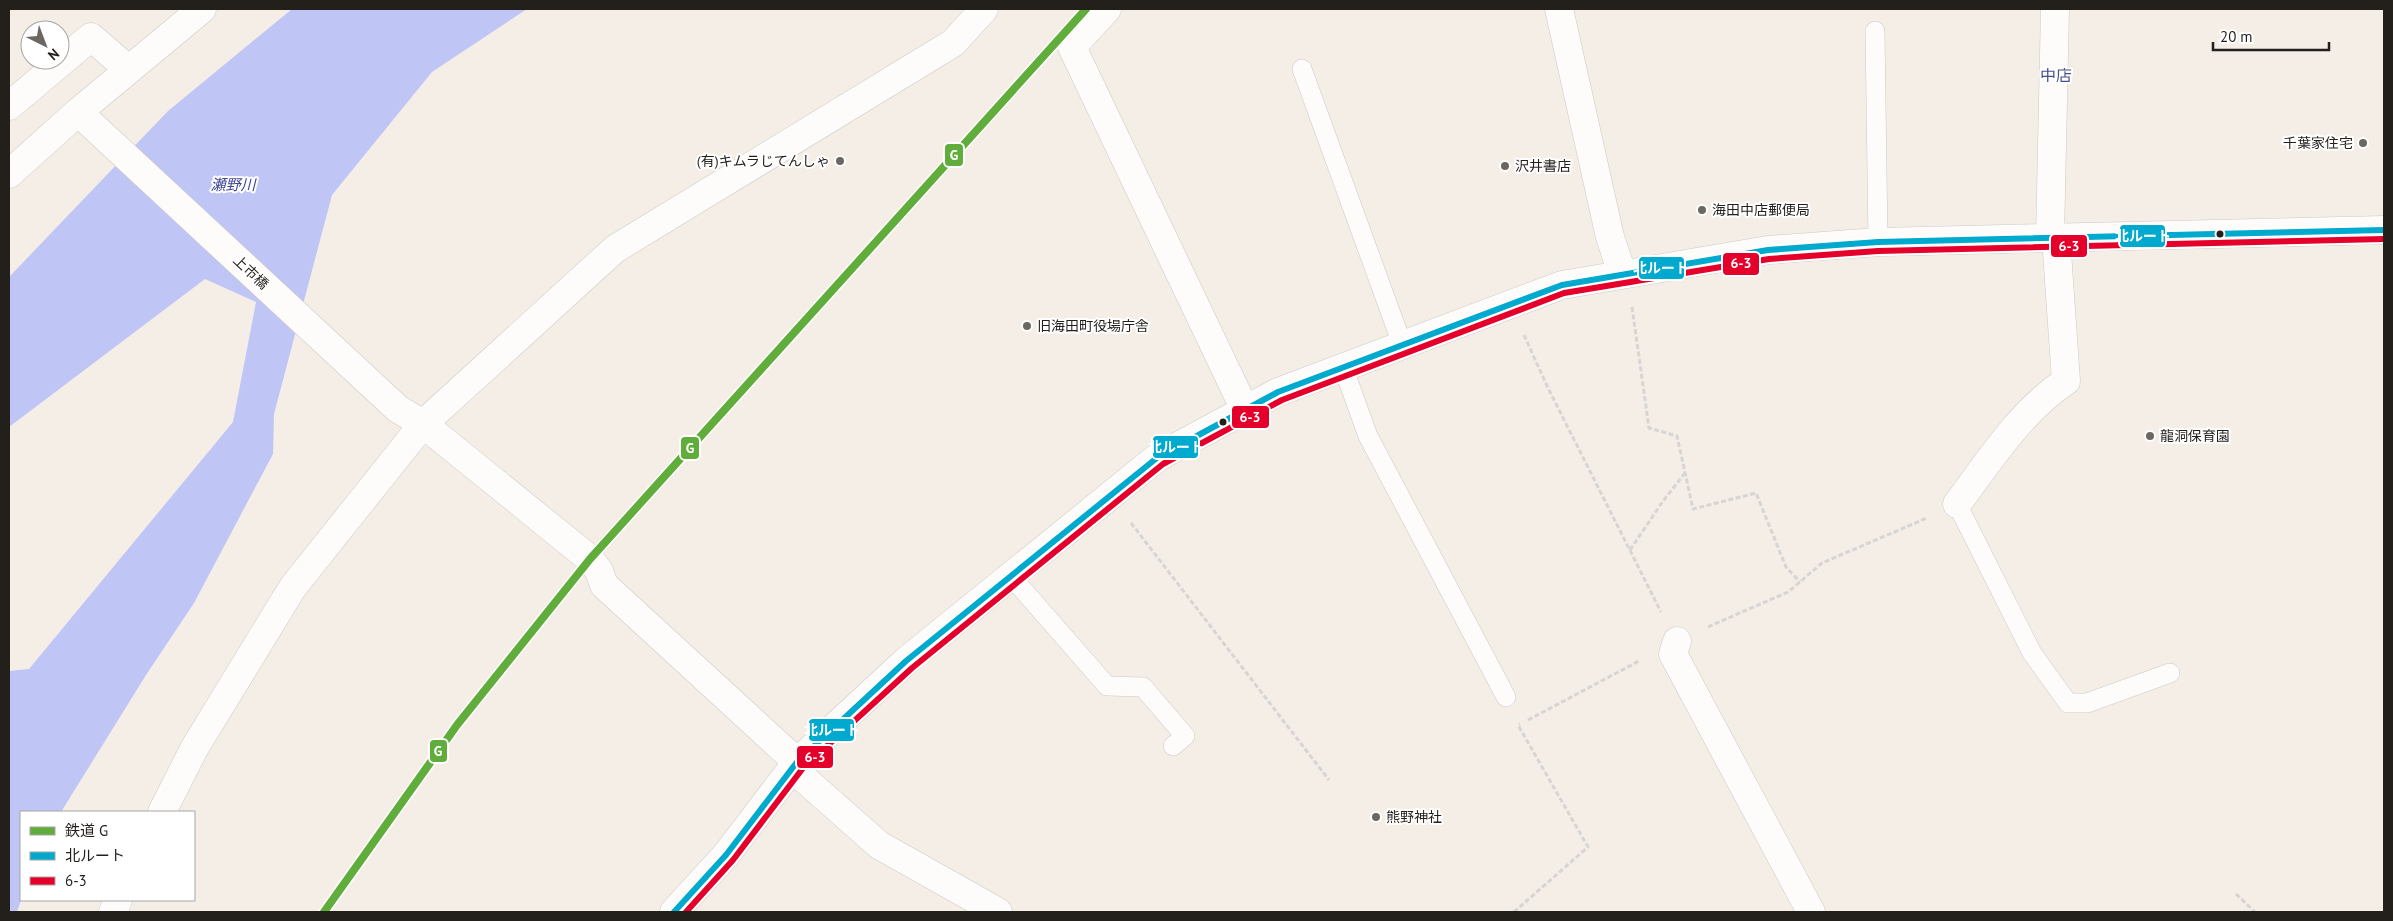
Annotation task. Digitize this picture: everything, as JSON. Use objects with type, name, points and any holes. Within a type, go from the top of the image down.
[{"type":"street","points":[[9,174],[128,69],[202,9]]},
{"type":"street","points":[[163,811],[195,747],[293,586],[423,424],[615,249],[953,42],[984,9]]},
{"type":"street","points":[[1107,9],[1072,48],[1244,410]]},
{"type":"street","points":[[1559,9],[1610,237],[1625,273]]},
{"type":"street","points":[[1958,504],[2003,440],[2048,393],[2066,381],[2053,238],[2054,9]]},
{"type":"street","points":[[9,106],[91,37],[128,69]]},
{"type":"street","name":"上市橋","points":[[78,112],[104,134],[398,409],[423,424],[590,559],[599,571],[604,585],[879,845],[998,912]]},
{"type":"street","points":[[674,912],[726,855],[795,766],[906,661],[1158,457],[1278,392],[1562,285],[1768,250],[1878,242],[2384,230]]},
{"type":"street","points":[[1677,641],[1672,654],[1811,912]]},
{"type":"lane","points":[[1875,31],[1878,242]]},
{"type":"lane","points":[[1302,69],[1402,344]]},
{"type":"lane","points":[[1343,367],[1368,436],[1506,697]]},
{"type":"lane","points":[[1958,504],[2032,653],[2068,703],[2087,703],[2170,673]]},
{"type":"lane","points":[[1010,575],[1107,686],[1143,687],[1185,736],[1173,746]]},
{"type":"path","points":[[1625,273],[1649,428],[1677,436],[1693,509],[1756,493],[1786,567],[1800,582]]},
{"type":"path","points":[[1510,303],[1548,388],[1677,641]]},
{"type":"path","points":[[1629,550],[1663,500],[1685,473]]},
{"type":"path","points":[[1110,494],[1329,780]]},
{"type":"path","points":[[1514,912],[1588,846],[1518,725],[1677,641],[1788,592],[1822,563],[1958,504]]},
{"type":"path","points":[[2236,894],[2255,912]]},
{"type":"water","name":"瀬野川","points":[[292,9],[527,9],[432,72],[332,195],[274,414],[273,454],[194,603],[146,675],[62,811],[20,811],[21,901],[17,912],[9,912],[9,671],[29,669],[233,422],[256,302],[205,279],[9,427],[9,277],[168,111]]},
{"type":"rail line","name":"G","points":[[324,912],[457,725],[590,559],[1086,9]]},
{"type":"transit line","name":"北ルート","points":[[674,912],[726,855],[797,762],[906,661],[1158,457],[1278,392],[1562,285],[1768,250],[1878,242],[2384,230]]},
{"type":"transit line","name":"6-3","points":[[686,912],[733,860],[803,768],[912,668],[1163,464],[1282,400],[1564,293],[1769,259],[1878,251],[2384,239]]},
{"type":"place","name":"千葉家住宅","points":[[2363,143]]},
{"type":"place","name":"(有)キムラじてんしゃ","points":[[840,161]]},
{"type":"place","name":"沢井書店","points":[[1505,166]]},
{"type":"place","name":"海田中店郵便局","points":[[1702,210]]},
{"type":"place","name":"旧海田町役場庁舎","points":[[1027,326]]},
{"type":"place","name":"龍洞保育園","points":[[2150,436]]},
{"type":"place","name":"熊野神社","points":[[1376,817]]},
{"type":"district","name":"中店","points":[[2056,75]]}]
